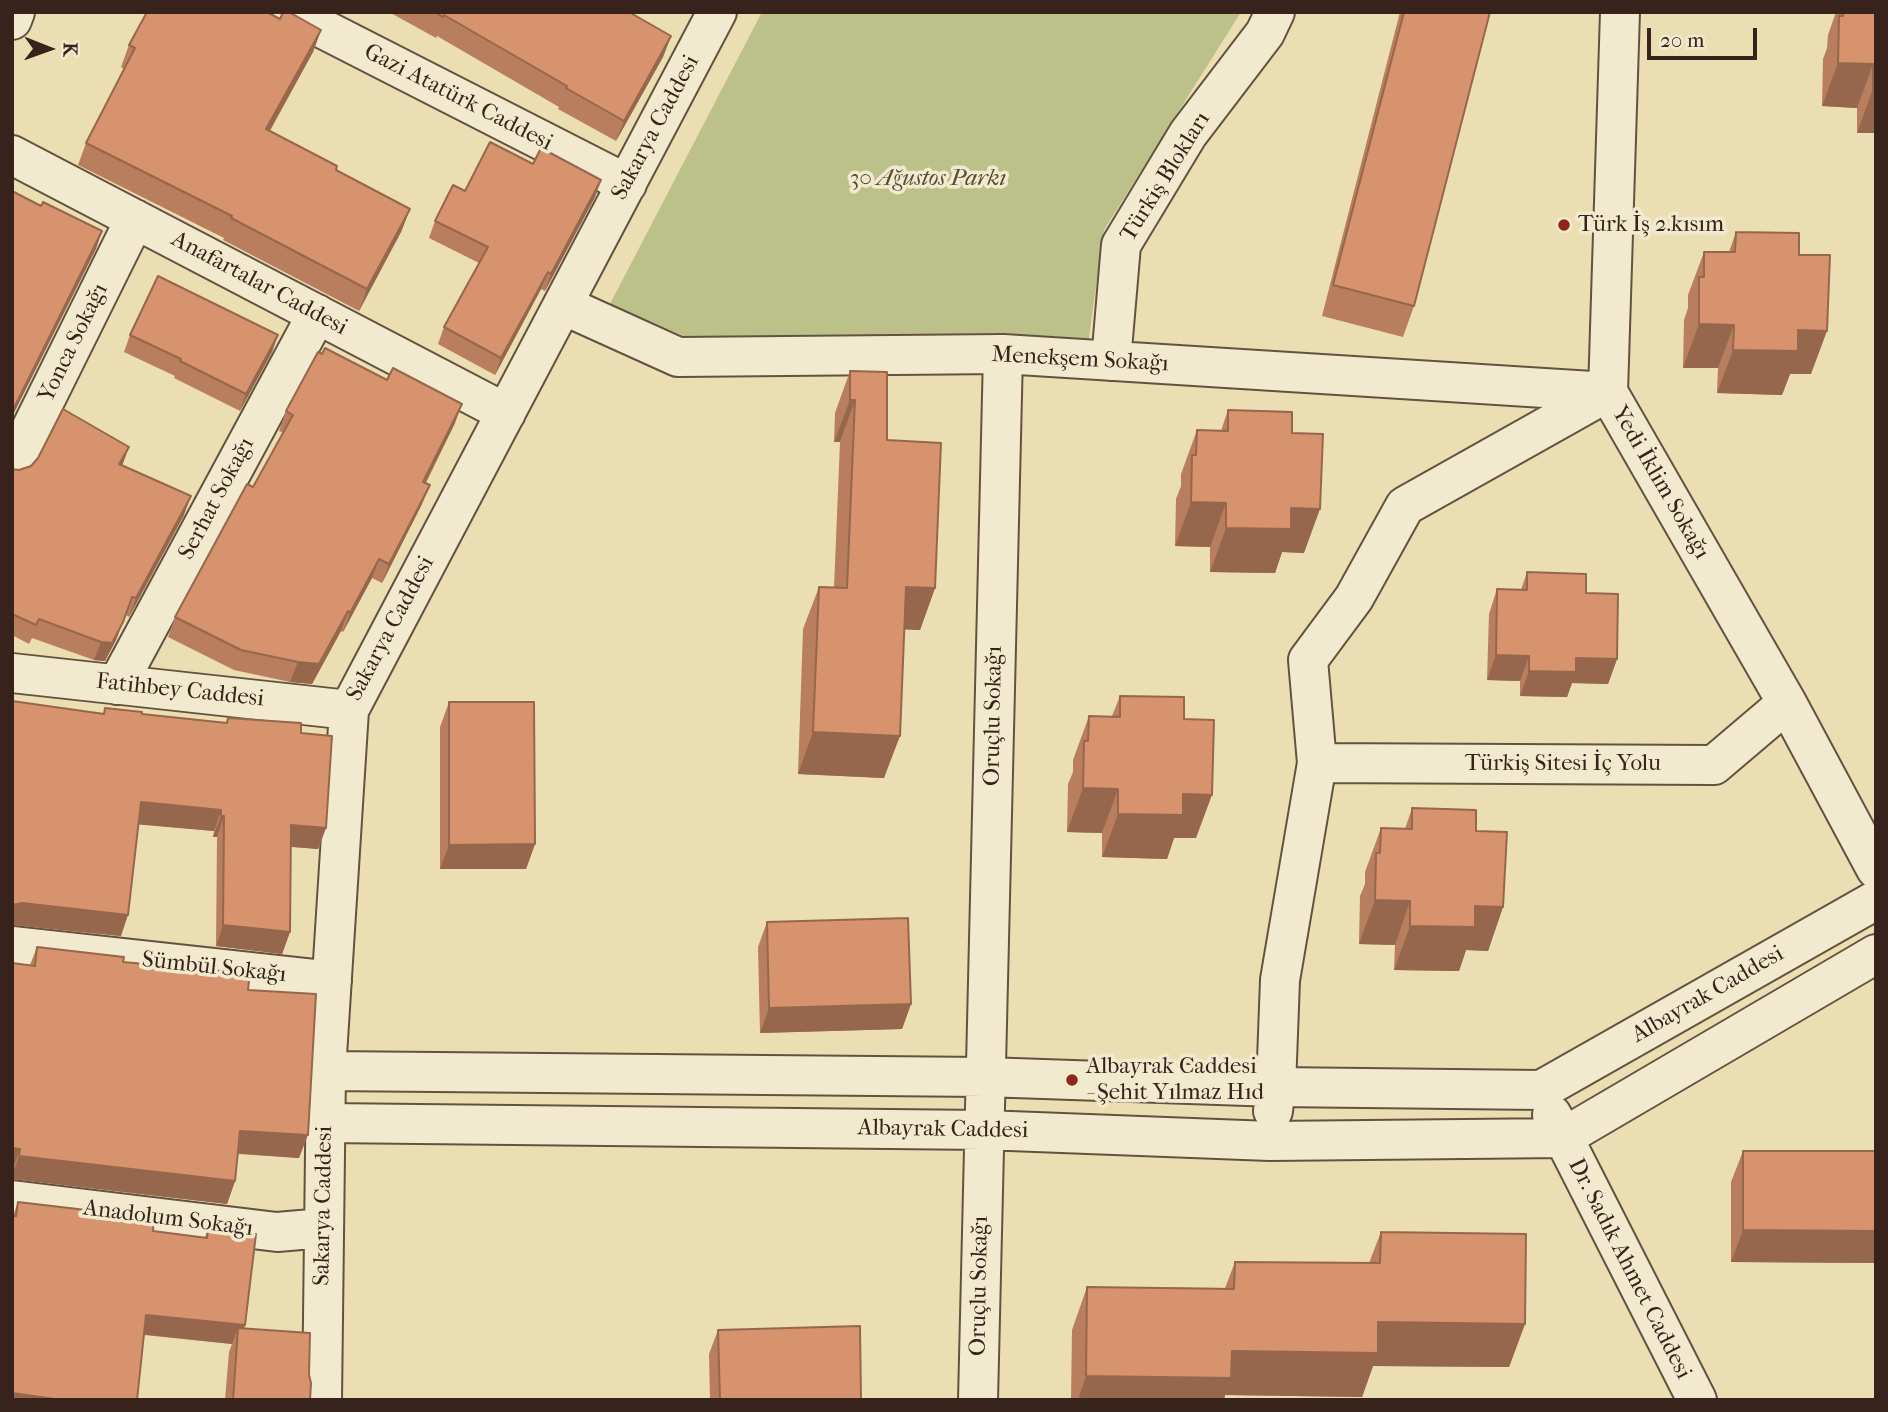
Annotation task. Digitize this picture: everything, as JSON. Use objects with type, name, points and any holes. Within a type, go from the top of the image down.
[{"type":"street","points":[[12,20],[15,12]]},
{"type":"street","name":"Gazi Atatürk Caddesi","points":[[290,12],[627,184]]},
{"type":"street","name":"Sakarya Caddesi","points":[[322,1400],[326,1071],[349,710],[717,12]]},
{"type":"street","name":"Türkiş Blokları","points":[[1111,361],[1121,245],[1188,134],[1265,33],[1275,12]]},
{"type":"street","name":"Yedi İklim Sokağı","points":[[1620,12],[1608,392],[1787,704],[1876,869]]},
{"type":"street","name":"Anafartalar Caddesi","points":[[12,155],[506,413]]},
{"type":"street","name":"Yonca Sokağı","points":[[12,467],[135,219]]},
{"type":"street","name":"Menekşem Sokağı","points":[[563,306],[678,358],[1003,354],[1608,392]]},
{"type":"street","name":"Serhat Sokağı","points":[[117,685],[317,314]]},
{"type":"street","name":"Oruçlu Sokağı","points":[[978,1400],[1003,354]]},
{"type":"street","points":[[1270,1141],[1276,1087],[1280,980],[1317,762],[1308,660],[1354,598],[1405,506],[1608,392]]},
{"type":"street","name":"Fatihbey Caddesi","points":[[12,673],[349,710]]},
{"type":"street","name":"Türkiş Sitesi İç Yolu","points":[[1317,762],[1714,765],[1787,704]]},
{"type":"street","name":"Albayrak Caddesi","points":[[1541,1090],[1876,900]]},
{"type":"street","name":"Sümbül Sokağı","points":[[12,946],[332,981]]},
{"type":"street","name":"Albayrak Caddesi","points":[[325,1123],[984,1130],[1270,1141],[1562,1138],[1876,954]]},
{"type":"street","points":[[326,1071],[985,1077],[1276,1087],[1541,1090],[1562,1138]]},
{"type":"street","name":"Dr. Sadık Ahmet Caddesi","points":[[1562,1138],[1697,1400]]},
{"type":"street","name":"Anadolum Sokağı","points":[[12,1200],[277,1232],[324,1228]]},
{"type":"green space","name":"30 Ağustos Parkı","points":[[762,12],[1241,12],[1104,230],[1087,351],[691,339],[610,304]]},
{"type":"building","points":[[147,12],[267,12],[280,19],[283,12],[289,12],[321,30],[266,129],[337,166],[336,170],[410,209],[367,289],[231,218],[232,216],[86,143],[135,48],[129,45]]},
{"type":"building","points":[[435,12],[629,12],[671,36],[624,121]]},
{"type":"building","points":[[1404,12],[1490,12],[1414,306],[1333,285]]},
{"type":"building","points":[[1843,12],[1876,12],[1876,89],[1873,89],[1873,64],[1838,63],[1839,16],[1843,16]]},
{"type":"building","points":[[490,142],[533,164],[541,148],[601,180],[551,274],[548,272],[501,358],[444,327],[488,247],[435,221],[453,185],[465,191]]},
{"type":"building","points":[[12,191],[41,206],[43,202],[102,231],[12,412]]},
{"type":"building","points":[[1736,232],[1799,233],[1799,255],[1830,255],[1827,331],[1798,330],[1798,351],[1733,350],[1734,325],[1699,324],[1699,277],[1704,277],[1704,252],[1735,252]]},
{"type":"building","points":[[158,276],[278,335],[246,394],[130,335]]},
{"type":"building","points":[[325,348],[387,380],[393,368],[462,404],[423,482],[430,485],[389,564],[379,559],[319,664],[241,650],[175,617],[247,484],[253,487],[293,415],[286,411],[318,352],[322,354]]},
{"type":"building","points":[[850,371],[887,372],[887,440],[941,443],[935,588],[906,587],[900,736],[813,732],[819,587],[847,588],[855,400],[850,400]]},
{"type":"building","points":[[63,409],[129,447],[119,464],[191,496],[136,598],[132,597],[112,643],[101,642],[39,619],[36,625],[12,614],[12,469],[31,466],[38,458]]},
{"type":"building","points":[[1228,410],[1292,412],[1292,433],[1323,434],[1320,509],[1291,508],[1291,529],[1226,528],[1226,503],[1191,502],[1192,455],[1196,455],[1197,430],[1228,431]]},
{"type":"building","points":[[1527,572],[1586,574],[1586,593],[1618,594],[1617,659],[1576,658],[1576,672],[1529,671],[1529,656],[1496,655],[1497,589],[1527,590]]},
{"type":"building","points":[[1120,696],[1184,697],[1184,719],[1214,720],[1212,795],[1183,794],[1183,815],[1118,814],[1118,789],[1083,788],[1084,741],[1088,741],[1089,716],[1120,717]]},
{"type":"building","points":[[12,701],[104,714],[105,708],[227,723],[228,718],[301,723],[301,733],[332,736],[326,828],[291,825],[290,932],[223,925],[224,816],[221,816],[221,810],[141,802],[128,915],[22,903],[12,905]]},
{"type":"building","points":[[449,702],[534,702],[535,844],[449,845]]},
{"type":"building","points":[[1412,808],[1476,810],[1476,831],[1507,832],[1503,907],[1475,906],[1475,927],[1410,926],[1410,901],[1375,900],[1376,853],[1380,853],[1381,828],[1412,829]]},
{"type":"building","points":[[908,918],[911,1004],[769,1008],[767,922]]},
{"type":"building","points":[[37,947],[124,957],[123,962],[250,971],[248,990],[316,994],[308,1135],[240,1131],[235,1181],[19,1156],[20,1149],[12,1148],[12,963],[35,966]]},
{"type":"building","points":[[1743,1151],[1876,1151],[1876,1231],[1743,1230]]},
{"type":"building","points":[[18,1202],[154,1218],[153,1231],[207,1238],[208,1229],[256,1234],[245,1325],[146,1315],[137,1400],[62,1400],[12,1393],[12,1216],[16,1216]]},
{"type":"building","points":[[1381,1232],[1526,1234],[1525,1324],[1378,1322],[1378,1353],[1232,1351],[1231,1378],[1086,1376],[1087,1287],[1234,1289],[1235,1262],[1380,1263]]},
{"type":"building","points":[[860,1326],[861,1400],[720,1400],[718,1330]]},
{"type":"building","points":[[238,1328],[310,1333],[310,1400],[233,1400]]},
{"type":"place","name":"Türk İş 2.kısım","points":[[1564,225]]},
{"type":"place","name":"Albayrak Caddesi - Şehit Yılmaz Hıd","points":[[1072,1080]]}]
